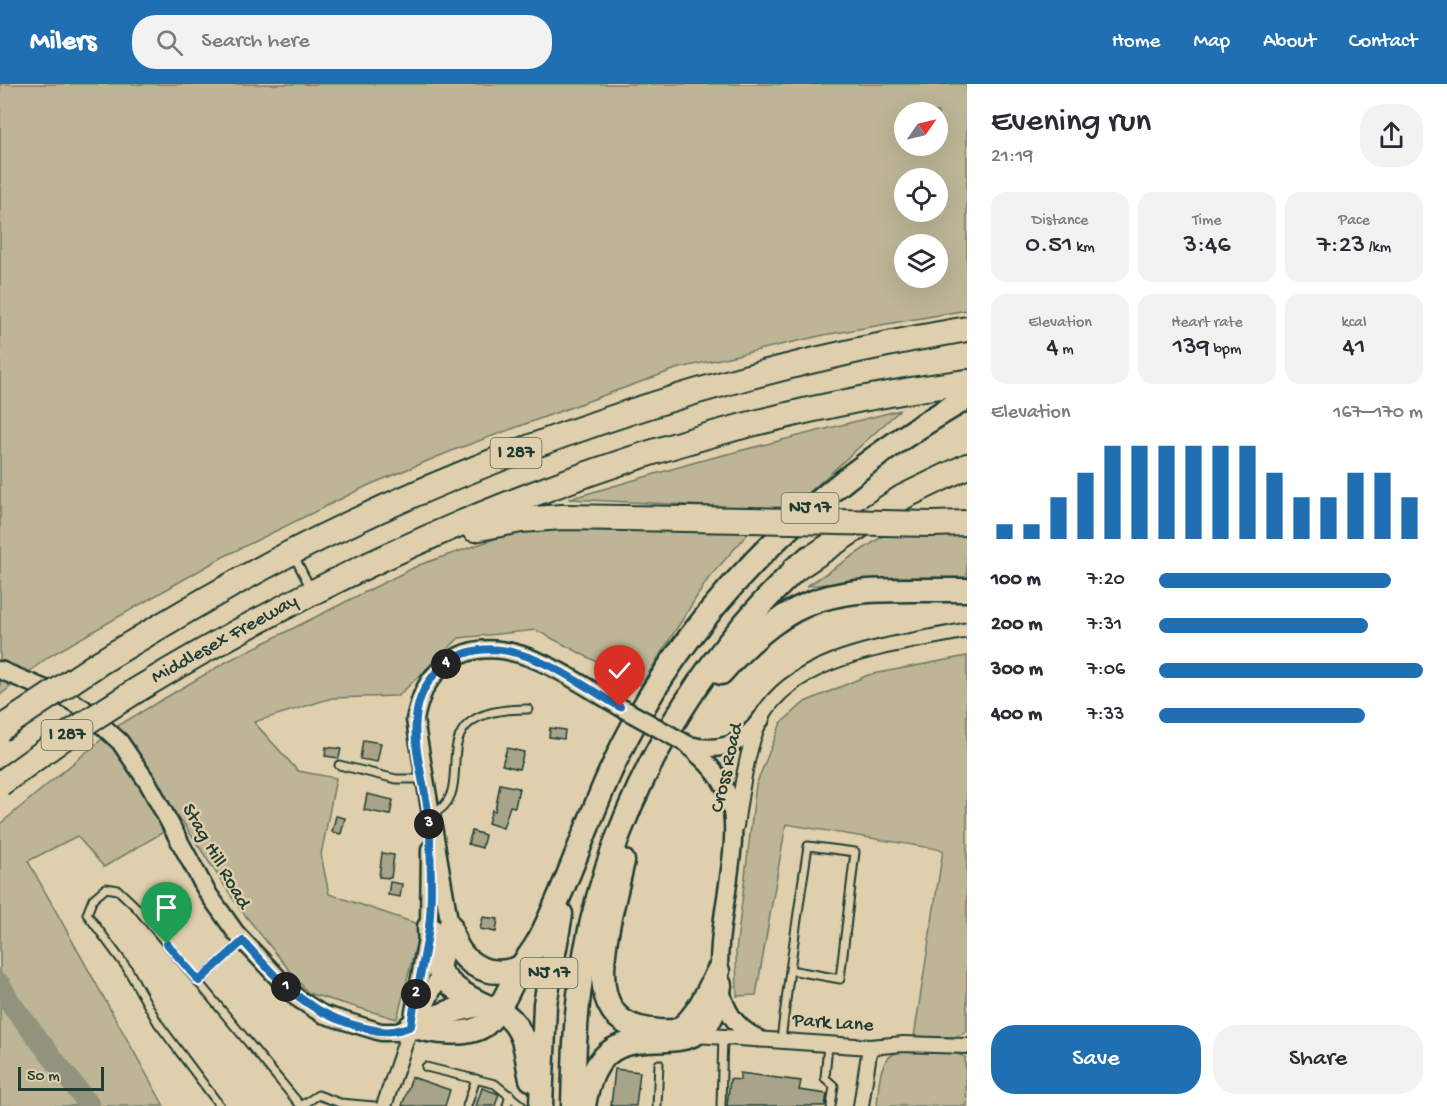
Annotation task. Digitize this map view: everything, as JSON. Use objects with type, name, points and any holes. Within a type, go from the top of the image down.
[{"type":"highway","name":"I 287","points":[[0,729],[99,663],[219,591],[292,552],[472,470],[629,413],[789,367],[967,329]]},
{"type":"highway","name":"I 287","points":[[312,591],[447,528],[577,478],[723,434],[873,399],[967,382]]},
{"type":"highway","name":"NJ 17","points":[[540,1106],[549,972],[561,910],[581,844],[608,775],[643,709],[682,650],[726,593],[796,521],[846,477],[905,435],[967,398]]},
{"type":"highway","name":"NJ 17","points":[[584,1103],[577,1008],[587,948],[605,875],[638,789],[655,757],[708,669],[751,615],[795,569],[870,507],[931,471],[967,454]]},
{"type":"highway","points":[[795,569],[903,497],[967,466]]},
{"type":"highway","points":[[312,591],[459,534],[520,520],[585,517],[967,523]]},
{"type":"highway","points":[[655,757],[735,658],[766,628],[793,610],[820,598],[846,591],[967,590]]},
{"type":"highway","name":"Middlesex Freeway","points":[[0,784],[73,731],[138,690],[207,648],[312,591]]},
{"type":"highway","points":[[638,789],[612,913],[604,986],[610,1007],[626,1023],[637,1029],[696,1035]]},
{"type":"highway","points":[[411,1026],[449,1011],[490,1007],[540,938],[581,844]]},
{"type":"highway","points":[[521,967],[496,973],[471,964],[439,926],[429,950],[440,974],[448,983],[508,1016],[521,1034],[540,1106]]},
{"type":"highway","points":[[673,1032],[684,1024],[697,1009],[719,978]]},
{"type":"highway","points":[[584,1103],[591,1072],[612,1048],[630,1042],[672,1041],[696,1035],[714,1014],[719,978]]},
{"type":"street","name":"Cross Road","points":[[719,978],[734,837],[742,789],[761,719],[782,693],[822,666],[850,656],[967,630]]},
{"type":"street","points":[[384,1106],[411,1026],[439,926],[429,815],[415,720],[420,698],[432,676],[450,661],[471,650],[493,648],[531,657],[685,743],[707,762],[722,782],[732,807],[734,837]]},
{"type":"street","name":"Stag Hill Road","points":[[0,670],[62,696],[90,714],[120,742],[148,783],[207,892],[243,941],[297,998],[322,1014],[381,1032],[398,1032],[411,1026]]},
{"type":"street","points":[[685,743],[713,749],[726,747],[747,736],[761,719]]},
{"type":"street","points":[[411,1026],[425,1006],[440,974]]},
{"type":"street","points":[[719,978],[727,1011],[737,1025],[758,1038]]},
{"type":"street","name":"Park Lane","points":[[696,1035],[870,1047],[903,1044],[967,1046]]},
{"type":"street","points":[[861,1106],[870,1047]]},
{"type":"lane","points":[[292,552],[312,591]]},
{"type":"lane","points":[[429,815],[445,807],[452,798],[456,743],[466,727],[483,714],[492,711],[528,709]]},
{"type":"lane","points":[[339,765],[396,779],[423,779]]},
{"type":"lane","points":[[781,1040],[790,970],[808,846],[855,852],[840,979],[790,970]]},
{"type":"lane","points":[[220,1106],[158,1023],[127,968],[87,914],[93,899],[106,888],[118,890],[136,907],[301,1106],[318,1095],[340,1103],[375,1106]]},
{"type":"lane","points":[[199,981],[243,941]]},
{"type":"lane","points":[[722,1106],[723,1036]]},
{"type":"lane","points":[[828,1044],[825,1078],[834,1086],[831,1106]]},
{"type":"lane","points":[[657,1106],[659,1064]]},
{"type":"lane","points":[[426,1067],[495,1084],[522,1106]]},
{"type":"lane","points":[[467,1106],[476,1079]]},
{"type":"lane","points":[[507,1106],[510,1095]]},
{"type":"shaded area","points":[[0,84],[967,84],[967,310],[824,335],[676,369],[454,450],[369,485],[223,557],[48,657],[0,695]]},
{"type":"shaded area","points":[[900,410],[790,510],[569,499],[696,462]]},
{"type":"shaded area","points":[[576,524],[751,530],[708,579],[641,685],[536,630],[459,638],[398,696],[332,698],[254,722],[298,771],[336,778],[321,855],[329,894],[421,925],[397,1019],[308,993],[240,909],[182,821],[104,867],[77,836],[28,861],[164,1106],[0,1106],[0,824],[119,725],[226,662],[419,565],[515,532]]},
{"type":"shaded area","points":[[967,533],[967,579],[900,577],[807,586],[886,534]]},
{"type":"shaded area","points":[[967,656],[967,1032],[954,1037],[914,1037],[943,850],[786,824],[756,995],[737,996],[736,951],[756,785],[781,723],[805,702],[868,675]]},
{"type":"shaded area","points":[[899,1052],[955,1053],[965,1057],[967,1106],[877,1106],[880,1074],[887,1060]]},
{"type":"building","points":[[550,728],[565,730],[564,739],[549,737]]},
{"type":"building","points":[[363,740],[381,743],[377,762],[360,759]]},
{"type":"building","points":[[326,747],[341,749],[339,758],[325,756]]},
{"type":"building","points":[[507,748],[524,752],[519,769],[502,765]]},
{"type":"building","points":[[500,784],[519,788],[515,807],[510,806],[503,828],[488,823],[492,810],[495,811]]},
{"type":"building","points":[[367,794],[393,800],[390,815],[364,810]]},
{"type":"building","points":[[336,816],[345,818],[341,834],[332,832]]},
{"type":"building","points":[[472,831],[485,835],[482,848],[468,844]]},
{"type":"building","points":[[382,853],[394,855],[391,878],[379,877]]},
{"type":"building","points":[[390,882],[402,884],[400,897],[388,895]]},
{"type":"building","points":[[483,917],[498,919],[496,932],[480,929]]},
{"type":"building","points":[[615,1069],[640,1072],[636,1106],[611,1106]]},
{"type":"building","points":[[740,1073],[801,1081],[799,1090],[827,1094],[825,1106],[727,1106],[730,1079],[740,1080]]},
{"type":"building","points":[[412,1077],[450,1090],[445,1106],[402,1106]]},
{"type":"building","points":[[482,1088],[499,1094],[495,1106],[476,1106]]},
{"type":"waterway","points":[[0,984],[12,1005],[90,1106]]},
{"type":"route","points":[[167,944],[199,981],[243,941],[297,998],[322,1014],[381,1032],[398,1032],[411,1026],[429,927],[431,894],[429,815],[415,720],[420,698],[432,676],[450,661],[471,650],[493,648],[531,657],[620,707]]}]
